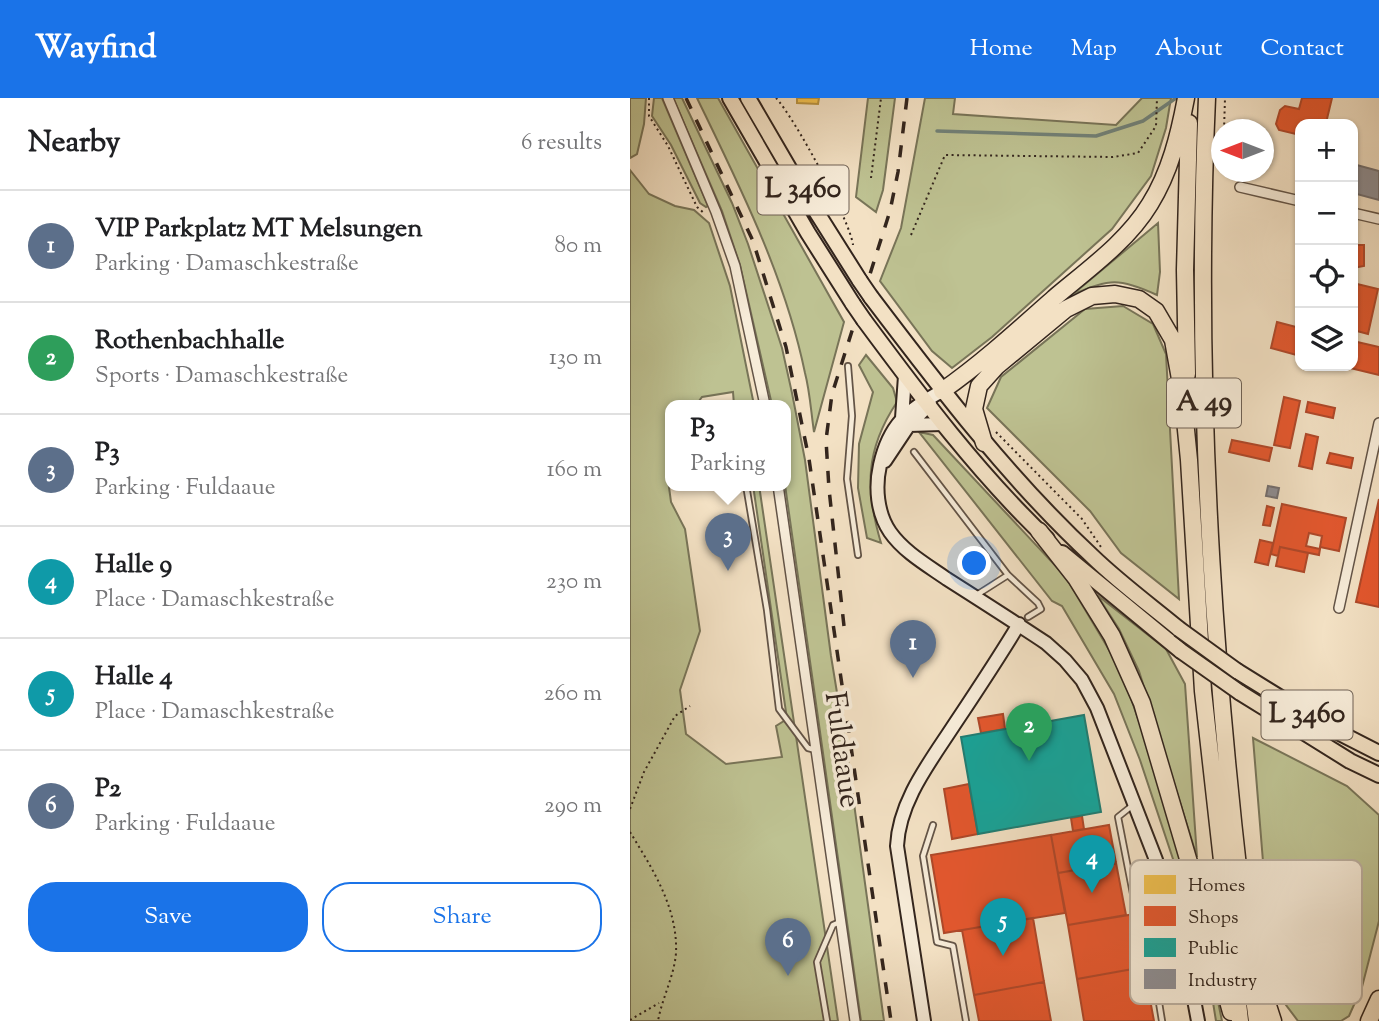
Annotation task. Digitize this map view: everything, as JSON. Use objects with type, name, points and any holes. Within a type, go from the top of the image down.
[{"type":"highway","name":"A 49","points":[[1188,98],[1185,270],[1189,460],[1203,691],[1222,860]]},
{"type":"highway","points":[[942,391],[1089,269],[1136,224],[1150,205],[1169,164],[1188,98]]},
{"type":"highway","name":"A 49","points":[[1207,98],[1202,284],[1208,498],[1222,708],[1238,860]]},
{"type":"highway","points":[[984,443],[974,401],[979,386],[987,375],[1066,309],[1092,296],[1115,294],[1127,295],[1148,304],[1167,327],[1176,354],[1189,460]]},
{"type":"highway","points":[[1039,531],[1076,578],[1112,636],[1142,703],[1188,860]]},
{"type":"highway","points":[[1369,1021],[1379,999]]},
{"type":"highway","points":[[1229,1004],[1234,1021]]},
{"type":"highway","points":[[1265,1004],[1273,1021]]},
{"type":"main road","name":"L 3460","points":[[730,98],[808,233],[864,320],[942,424],[1039,531],[1074,564],[1181,651],[1239,692],[1350,761],[1379,775]]},
{"type":"main road","name":"L 3460","points":[[748,98],[871,298],[984,443],[1092,557],[1179,629],[1237,671],[1326,726],[1379,753]]},
{"type":"street","points":[[668,98],[716,212],[735,266],[764,400]]},
{"type":"street","points":[[1240,187],[1295,200]]},
{"type":"street","points":[[1358,214],[1379,219]]},
{"type":"street","points":[[905,376],[906,421]]},
{"type":"street","points":[[942,391],[906,421],[878,473],[877,494],[889,531],[913,556],[975,597],[1023,621],[1065,660],[1082,680],[1097,708],[1156,860]]},
{"type":"street","points":[[906,421],[942,424]]},
{"type":"street","points":[[1339,608],[1379,424]]},
{"type":"street","name":"Fuldaaue","points":[[779,491],[855,1021]]},
{"type":"street","points":[[924,1021],[897,846],[898,826],[910,797],[928,766],[1023,621]]},
{"type":"lane","points":[[848,366],[852,416],[847,480],[858,555]]},
{"type":"lane","points":[[914,452],[1008,575],[1038,603],[1041,609],[1023,621]]},
{"type":"lane","points":[[747,491],[767,610],[779,709],[808,748],[817,751]]},
{"type":"lane","points":[[975,597],[1008,575]]},
{"type":"lane","points":[[1130,878],[1118,817],[1134,804]]},
{"type":"lane","points":[[933,825],[923,856],[937,942],[953,946],[966,1021]]},
{"type":"lane","points":[[827,1021],[817,961],[833,925],[841,921]]},
{"type":"path","points":[[649,98],[649,116],[668,146],[698,207],[705,214]]},
{"type":"path","points":[[776,98],[813,156],[849,227],[853,248]]},
{"type":"path","points":[[871,178],[881,98]]},
{"type":"path","points":[[911,235],[945,155],[1113,158],[1138,153],[1156,126],[1157,98]]},
{"type":"path","points":[[1224,119],[1225,98]]},
{"type":"path","points":[[989,426],[1082,519],[1105,553]]},
{"type":"path","points":[[630,809],[645,772],[675,716],[690,706]]},
{"type":"path","points":[[630,832],[662,885],[671,918],[676,952],[658,1021]]},
{"type":"path","points":[[633,1020],[661,1002]]},
{"type":"green space","points":[[630,98],[646,98],[644,124],[637,154],[630,158]]},
{"type":"green space","points":[[654,98],[662,98],[708,206],[706,207],[700,203],[671,145],[652,116]]},
{"type":"green space","points":[[673,98],[682,98],[732,203],[782,348],[805,460],[884,1021],[861,1021],[786,491],[791,491],[791,400],[771,400],[740,265],[722,211]]},
{"type":"green space","points":[[697,98],[718,98],[844,322],[814,432],[807,380],[786,302],[760,232]]},
{"type":"green space","points":[[868,98],[895,98],[883,190],[876,212],[856,197]]},
{"type":"green space","points":[[925,98],[955,98],[953,114],[1116,125],[1142,98],[1171,98],[1166,128],[1151,176],[1112,229],[992,337],[952,368],[932,351],[880,281],[901,228]]},
{"type":"green space","points":[[630,170],[649,194],[675,206],[694,210],[709,223],[730,286],[753,400],[734,400],[733,392],[702,397],[700,400],[665,400],[665,491],[670,491],[671,502],[685,529],[700,631],[680,690],[686,734],[726,764],[782,757],[776,726],[787,719],[754,491],[760,491],[838,1021],[630,1021]]},
{"type":"green space","points":[[1158,223],[1160,272],[1157,295],[1133,285],[1114,282],[1096,285],[1072,295]]},
{"type":"green space","points":[[1123,306],[1153,324],[1166,354],[1179,599],[1121,553],[1090,511],[987,408],[1001,377],[1085,309]]},
{"type":"green space","points":[[866,355],[893,388],[897,402],[879,437],[871,470],[872,505],[881,543],[867,538],[858,488],[859,444],[873,392],[859,365]]},
{"type":"green space","points":[[919,432],[933,435],[1065,576],[1121,670],[1181,860],[1173,860],[1140,760],[1114,694],[1062,606],[1052,601]]},
{"type":"green space","points":[[1097,595],[1166,649],[1185,684],[1197,857],[1139,671],[1119,629]]},
{"type":"green space","points":[[1253,738],[1347,786],[1379,815],[1379,921],[1362,987],[1362,860],[1263,860]]},
{"type":"green space","points":[[1213,1004],[1219,1004],[1222,1021],[1216,1021]]},
{"type":"green space","points":[[1285,1004],[1354,1004],[1349,1016],[1341,1021],[1298,1021]]},
{"type":"building: Homes","points":[[797,98],[819,98],[818,104],[797,103]]},
{"type":"building: Shops","points":[[1302,98],[1332,98],[1327,119],[1295,119],[1295,134],[1279,130],[1276,124],[1280,110],[1285,106],[1299,109]]},
{"type":"building: Shops","points":[[1358,245],[1364,245],[1364,266],[1358,267]]},
{"type":"building: Shops","points":[[1358,284],[1378,289],[1368,334],[1358,331]]},
{"type":"building: Shops","points":[[1277,322],[1295,327],[1295,355],[1271,348]]},
{"type":"building: Shops","points":[[1358,342],[1379,347],[1379,375],[1358,370]]},
{"type":"building: Shops","points":[[1284,397],[1300,401],[1290,448],[1274,445]]},
{"type":"building: Shops","points":[[1308,402],[1335,408],[1333,418],[1306,412]]},
{"type":"building: Shops","points":[[1306,434],[1318,437],[1312,469],[1299,466]]},
{"type":"building: Shops","points":[[1232,440],[1272,448],[1269,461],[1229,452]]},
{"type":"building: Shops","points":[[1330,453],[1353,458],[1351,468],[1327,463]]},
{"type":"building: Shops","points":[[1379,499],[1379,607],[1356,602]]},
{"type":"building: Shops","points":[[1282,504],[1346,518],[1339,551],[1320,547],[1322,536],[1309,533],[1306,546],[1320,549],[1319,555],[1280,547],[1278,556],[1271,554]]},
{"type":"building: Shops","points":[[1267,506],[1274,508],[1270,526],[1263,525]]},
{"type":"building: Shops","points":[[1260,540],[1273,543],[1268,565],[1255,562]]},
{"type":"building: Shops","points":[[1280,547],[1308,553],[1304,572],[1276,566]]},
{"type":"building: Shops","points":[[1003,714],[1005,729],[981,733],[978,718]]},
{"type":"building: Shops","points":[[969,784],[978,834],[952,839],[944,789]]},
{"type":"building: Shops","points":[[1082,816],[1084,829],[1073,831],[1071,818]]},
{"type":"building: Shops","points":[[1109,825],[1116,863],[1058,873],[1051,835]]},
{"type":"building: Shops","points":[[1051,835],[1065,913],[944,933],[931,855]]},
{"type":"building: Shops","points":[[1116,863],[1126,915],[1068,925],[1058,873]]},
{"type":"building: Shops","points":[[1130,915],[1130,970],[1077,979],[1068,925]]},
{"type":"building: Shops","points":[[1033,918],[1044,982],[974,995],[962,930]]},
{"type":"building: Shops","points":[[1130,970],[1130,1004],[1151,1004],[1154,1021],[1084,1021],[1077,979]]},
{"type":"building: Shops","points":[[1044,982],[1051,1021],[979,1021],[974,995]]},
{"type":"building: Public","points":[[1084,715],[1101,812],[978,834],[961,737]]},
{"type":"building: Industry","points":[[1358,165],[1379,171],[1379,200],[1358,194]]},
{"type":"building: Industry","points":[[1268,486],[1279,488],[1277,498],[1266,496]]},
{"type":"waterway","points":[[937,131],[1096,136],[1143,121],[1176,98]]},
{"type":"railway","points":[[686,98],[753,241],[786,347],[809,459],[891,1021]]},
{"type":"railway","points":[[844,626],[826,440],[832,394],[890,211],[898,172],[907,98]]},
{"type":"place","name":"P3","points":[[728,571]]},
{"type":"place","name":"VIP Parkplatz MT Melsungen","points":[[913,678]]},
{"type":"place","name":"Rothenbachhalle","points":[[1029,761]]},
{"type":"place","name":"Halle 9","points":[[1092,893]]},
{"type":"place","name":"Halle 4","points":[[1003,956]]},
{"type":"place","name":"P2","points":[[788,976]]}]
